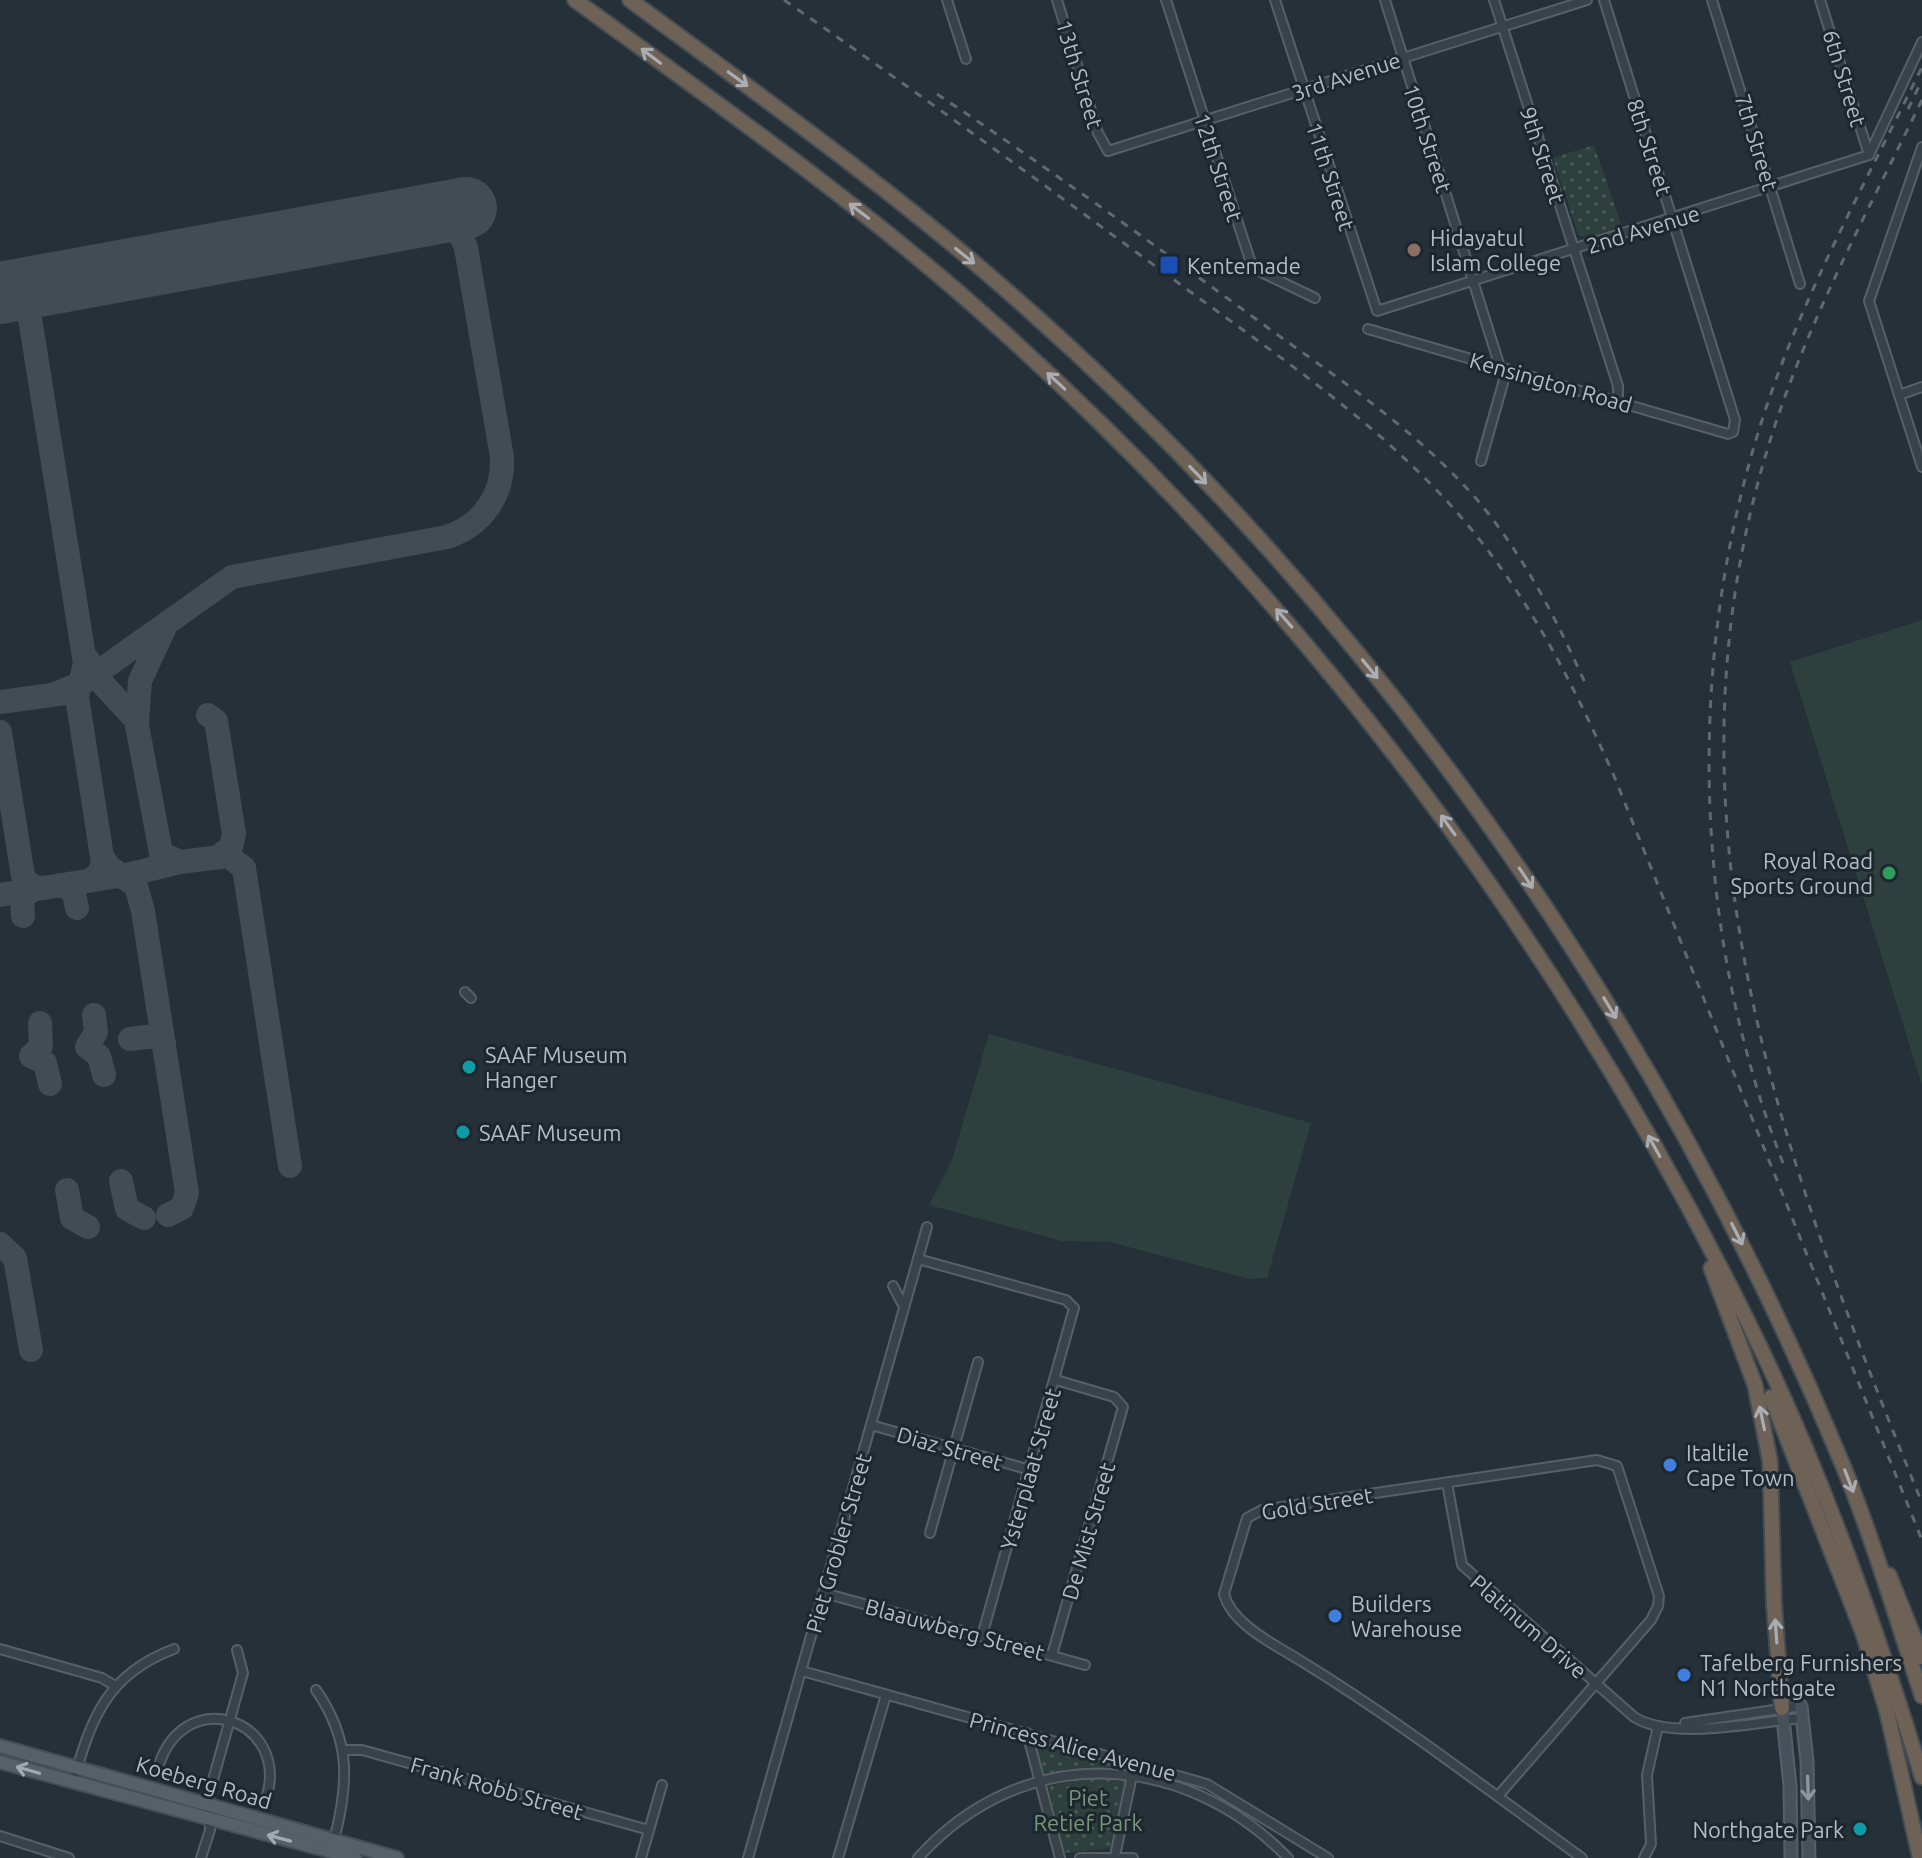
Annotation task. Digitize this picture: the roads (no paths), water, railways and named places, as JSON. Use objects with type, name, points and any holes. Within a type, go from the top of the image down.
[{"type":"highway","points":[[630,0],[836,152],[1021,304],[1160,436],[1265,545],[1373,672],[1475,804],[1569,941],[1685,1136],[1797,1358],[1872,1544],[1922,1696]]},
{"type":"highway","points":[[578,2],[885,231],[998,327],[1113,434],[1250,578],[1382,736],[1464,846],[1572,1009],[1691,1215],[1749,1324],[1856,1577],[1922,1777]]},
{"type":"highway","points":[[1691,1215],[1755,1385],[1766,1436],[1774,1495],[1774,1604],[1783,1714]]},
{"type":"highway","points":[[1749,1324],[1767,1389],[1863,1633],[1899,1765],[1920,1858]]},
{"type":"highway","points":[[1872,1544],[1898,1592],[1922,1657]]},
{"type":"main road","name":"Koeberg Road","points":[[0,1746],[397,1858]]},
{"type":"main road","name":"Koeberg Road","points":[[0,1762],[349,1857]]},
{"type":"street","points":[[947,0],[966,59]]},
{"type":"street","name":"13th Street","points":[[1057,0],[1104,149]]},
{"type":"street","name":"12th Street","points":[[1166,0],[1251,263],[1261,272],[1315,298]]},
{"type":"street","name":"11th Street","points":[[1275,0],[1372,306]]},
{"type":"street","name":"10th Street","points":[[1385,0],[1504,368]]},
{"type":"street","name":"9th Street","points":[[1494,0],[1618,386],[1618,402]]},
{"type":"street","name":"3rd Avenue","points":[[1104,149],[1113,150],[1587,0]]},
{"type":"street","name":"8th Street","points":[[1604,0],[1735,420],[1733,432]]},
{"type":"street","name":"7th Street","points":[[1712,0],[1800,284]]},
{"type":"street","name":"6th Street","points":[[1820,0],[1869,155]]},
{"type":"street","points":[[1869,155],[1922,42]]},
{"type":"street","points":[[1922,147],[1869,295],[1922,467]]},
{"type":"street","name":"2nd Avenue","points":[[1372,306],[1383,311],[1869,155]]},
{"type":"street","name":"Kensington Road","points":[[1368,329],[1728,434],[1733,432]]},
{"type":"street","points":[[1481,461],[1504,368]]},
{"type":"street","points":[[1899,395],[1922,387]]},
{"type":"street","name":"Piet Grobler Street","points":[[748,1858],[927,1227]]},
{"type":"street","name":"Ysterplaat Street","points":[[918,1259],[1071,1303],[1074,1314],[982,1636]]},
{"type":"street","points":[[893,1286],[905,1308]]},
{"type":"street","points":[[930,1533],[978,1362]]},
{"type":"street","name":"De Mist Street","points":[[1052,1655],[1123,1407],[1114,1397],[1056,1380]]},
{"type":"street","name":"Diaz Street","points":[[871,1425],[1030,1470]]},
{"type":"street","name":"Gold Street","points":[[1582,1858],[1394,1720],[1256,1631],[1233,1610],[1224,1594],[1243,1526],[1253,1512],[1597,1460],[1617,1466],[1659,1596],[1658,1606],[1595,1683]]},
{"type":"street","name":"Platinum Drive","points":[[1447,1483],[1462,1565],[1634,1717],[1658,1726],[1669,1726],[1802,1712]]},
{"type":"street","name":"Blaauwberg Street","points":[[824,1593],[1085,1665]]},
{"type":"street","points":[[0,1649],[102,1678],[115,1686]]},
{"type":"street","points":[[73,1783],[92,1722],[115,1686],[137,1666],[174,1649]]},
{"type":"street","points":[[201,1858],[209,1804],[243,1673],[237,1650]]},
{"type":"street","name":"Princess Alice Avenue","points":[[802,1671],[1207,1784],[1328,1858]]},
{"type":"street","points":[[1498,1796],[1595,1683]]},
{"type":"street","points":[[316,1690],[334,1718],[345,1750],[346,1784],[334,1840]]},
{"type":"street","points":[[838,1858],[886,1695]]},
{"type":"street","points":[[1802,1712],[1809,1858]]},
{"type":"street","points":[[1783,1714],[1790,1786],[1791,1858]]},
{"type":"street","points":[[157,1772],[167,1744],[187,1724],[214,1718],[229,1721],[253,1733],[268,1757],[270,1786],[266,1799]]},
{"type":"street","points":[[1644,1858],[1651,1844],[1647,1775],[1658,1726]]},
{"type":"street","points":[[1027,1733],[1060,1858]]},
{"type":"street","name":"Frank Robb Street","points":[[345,1750],[362,1750],[649,1830]]},
{"type":"street","points":[[1115,1856],[1135,1763]]},
{"type":"street","points":[[918,1858],[975,1811],[1039,1782],[1085,1773],[1132,1774],[1205,1796],[1262,1834],[1288,1858]]},
{"type":"street","points":[[641,1858],[662,1785]]},
{"type":"street","points":[[1262,1834],[1271,1821]]},
{"type":"street","points":[[0,1836],[69,1858]]},
{"type":"street","points":[[1080,1858],[1133,1858]]},
{"type":"railway","points":[[784,0],[982,140],[1326,392],[1430,483],[1485,547],[1547,641],[1614,776],[1922,1540]]},
{"type":"railway","points":[[1783,1163],[1751,1069],[1729,973],[1714,874],[1709,775],[1712,675],[1724,576],[1745,479],[1789,344],[1922,67]]},
{"type":"railway","points":[[1908,109],[1922,80]]},
{"type":"railway","points":[[937,94],[1321,365],[1430,452],[1479,502],[1511,544],[1551,613],[1586,685]]},
{"type":"railway","points":[[1922,100],[1819,312],[1769,444],[1736,583],[1724,720],[1729,853],[1749,984],[1781,1114],[1822,1244],[1922,1503]]},
{"type":"place","name":"Hidayatul Islam College","points":[[1414,250]]},
{"type":"place","name":"Kentemade","points":[[1169,265]]},
{"type":"place","name":"Royal Road Sports Ground","points":[[1889,873]]},
{"type":"place","name":"SAAF Museum Hanger","points":[[469,1067]]},
{"type":"place","name":"SAAF Museum","points":[[463,1132]]},
{"type":"place","name":"Italtile Cape Town","points":[[1670,1465]]},
{"type":"place","name":"Builders Warehouse","points":[[1335,1616]]},
{"type":"place","name":"Tafelberg Furnishers N1 Northgate","points":[[1684,1675]]},
{"type":"place","name":"Northgate Park","points":[[1860,1829]]},
{"type":"park label","name":"Piet Retief Park","points":[[1088,1810]]}]
